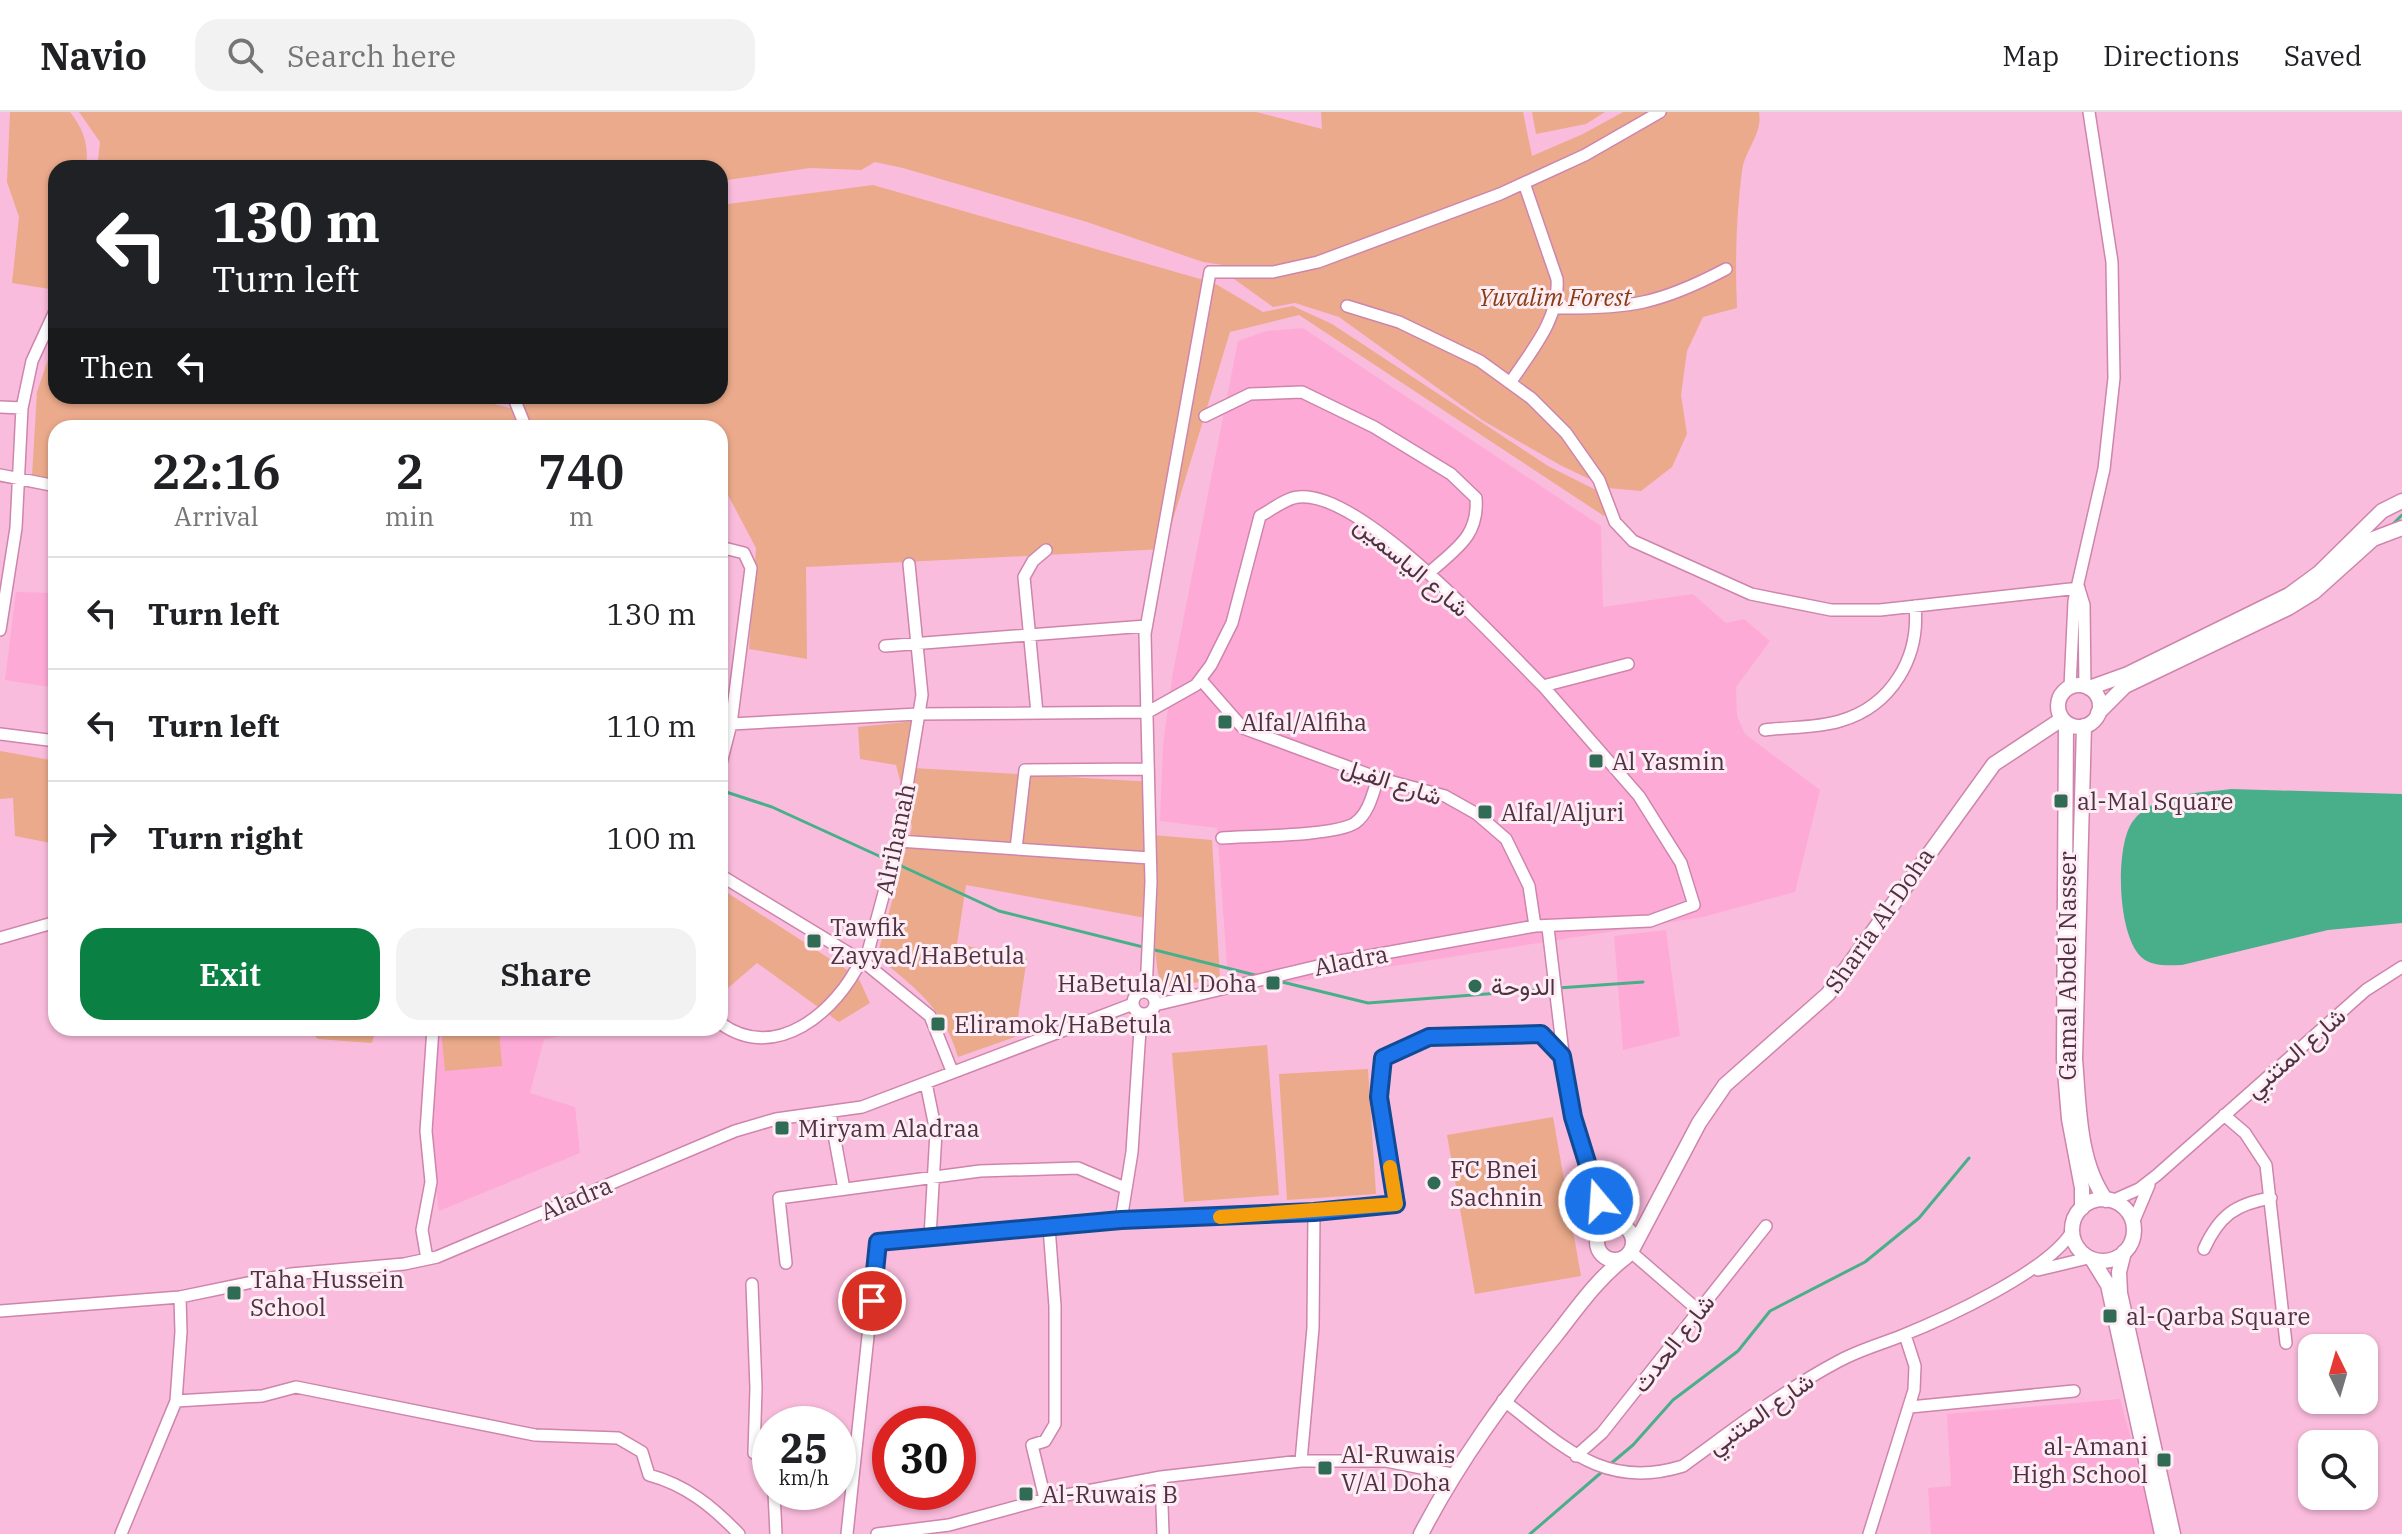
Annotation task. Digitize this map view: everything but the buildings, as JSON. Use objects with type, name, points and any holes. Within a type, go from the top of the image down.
[{"type":"street","points":[[1146,992],[1150,858],[1146,626],[1210,272],[1254,274],[1293,269],[1524,183],[1599,148],[1660,112]]},
{"type":"street","points":[[2081,687],[2084,605],[2079,588],[2104,469],[2114,378],[2112,262],[2089,112]]},
{"type":"street","points":[[1510,383],[1550,322],[1557,279],[1524,183]]},
{"type":"street","points":[[1554,308],[1608,309],[1661,300],[1726,269]]},
{"type":"street","points":[[1347,306],[1399,322],[1440,340],[1510,383],[1566,433],[1599,480],[1615,522],[1646,549],[1751,594],[1831,610],[1915,606],[2079,588]]},
{"type":"street","points":[[0,630],[16,528],[22,408],[32,361],[48,326]]},
{"type":"street","points":[[1205,416],[1250,394],[1302,392],[1374,427],[1451,474],[1476,498],[1477,514],[1473,531],[1429,573]]},
{"type":"street","points":[[0,407],[22,408]]},
{"type":"street","points":[[0,475],[48,485]]},
{"type":"street","name":"شارع الياسمين","points":[[1201,680],[1232,623],[1260,516],[1298,497],[1337,506],[1371,526],[1429,573],[1543,686],[1639,796],[1681,863],[1694,905],[1650,921],[1548,928]]},
{"type":"street","points":[[2402,501],[2382,511],[2304,585],[2128,674],[2081,687],[2058,701],[2064,721],[2084,726],[2125,686],[2288,608],[2325,583],[2373,539],[2402,528]]},
{"type":"street","points":[[728,549],[744,553],[751,568],[728,736]]},
{"type":"street","points":[[1037,713],[1024,577],[1033,561],[1046,550]]},
{"type":"street","name":"Alrihanah","points":[[728,1029],[761,1037],[804,1026],[837,998],[863,962],[898,841],[922,695],[909,564]]},
{"type":"street","points":[[1765,730],[1841,721],[1871,705],[1900,678],[1912,654],[1917,630],[1915,606]]},
{"type":"street","points":[[885,646],[1146,626]]},
{"type":"street","points":[[1543,686],[1628,664]]},
{"type":"street","points":[[731,724],[918,714],[1148,712],[1201,680]]},
{"type":"street","name":"شارع الفيل","points":[[1201,680],[1243,728],[1378,778],[1445,796],[1477,814],[1506,839],[1529,886],[1535,926]]},
{"type":"street","points":[[2081,687],[2099,700],[2098,713]]},
{"type":"street","name":"Gamal Abdel Nasser","points":[[2064,721],[2064,1059],[2082,1208]]},
{"type":"street","name":"Sharia Al-Doha","points":[[1421,1534],[1452,1474],[1503,1400],[1592,1289],[1630,1252],[1699,1123],[1725,1085],[1828,994],[1994,764],[2064,721]]},
{"type":"street","name":"Gamal Abdel Nasser","points":[[2084,726],[2075,1059],[2079,1106],[2091,1172],[2109,1200]]},
{"type":"street","points":[[0,734],[48,740]]},
{"type":"street","points":[[1016,849],[1025,770],[1148,769]]},
{"type":"street","points":[[1222,838],[1305,832],[1354,824],[1367,810],[1378,778]]},
{"type":"street","points":[[898,841],[1150,858]]},
{"type":"street","points":[[728,875],[734,881]]},
{"type":"street","points":[[728,878],[863,962],[930,1016],[952,1071]]},
{"type":"street","points":[[0,938],[48,924]]},
{"type":"street","name":"Aladra","points":[[1155,1005],[1335,962],[1535,926],[1548,928]]},
{"type":"street","points":[[1548,928],[1562,1056],[1573,1117],[1602,1215],[1597,1241],[1598,1269],[1592,1289]]},
{"type":"street","name":"شارع المتنبي","points":[[2157,1175],[2366,990],[2402,967]]},
{"type":"street","points":[[1121,1220],[1132,1152],[1141,1014],[1133,1004],[1137,995],[1146,992]]},
{"type":"street","points":[[1141,1014],[1152,1012],[1155,1005],[1153,997],[1146,992]]},
{"type":"street","name":"Aladra","points":[[0,1311],[180,1297],[291,1274],[427,1259],[735,1131],[776,1119],[862,1107],[1133,1004]]},
{"type":"street","points":[[847,1534],[878,1242],[1121,1220],[1314,1212],[1396,1204],[1379,1097],[1383,1058],[1429,1037],[1494,1034],[1541,1034],[1562,1056]]},
{"type":"street","points":[[427,1259],[422,1230],[431,1182],[426,1131],[432,1036]]},
{"type":"street","points":[[926,1083],[936,1132],[930,1237]]},
{"type":"street","points":[[830,1113],[844,1189]]},
{"type":"street","points":[[2224,1115],[2258,1150],[2266,1165],[2286,1343]]},
{"type":"street","points":[[786,1263],[779,1198],[980,1171],[1078,1168],[1125,1188]]},
{"type":"street","points":[[2022,1275],[2058,1250],[2071,1233],[2073,1222],[2082,1208],[2094,1200],[2109,1200],[2139,1189],[2157,1175]]},
{"type":"street","points":[[2157,1175],[2145,1190],[2119,1272],[2120,1293],[2173,1534]]},
{"type":"street","points":[[2204,1249],[2213,1231],[2233,1208],[2271,1198]]},
{"type":"street","points":[[2109,1200],[2123,1206],[2133,1223]]},
{"type":"street","points":[[1599,1201],[1633,1237],[1630,1252]]},
{"type":"street","name":"Sharia Al-Doha","points":[[1623,1226],[1654,1210]]},
{"type":"street","points":[[1301,1461],[1313,1328],[1314,1212]]},
{"type":"street","points":[[1597,1241],[1608,1225],[1623,1226]]},
{"type":"street","name":"شارع الحدث","points":[[1576,1456],[1602,1433],[1766,1226]]},
{"type":"street","points":[[1045,1499],[1032,1445],[1045,1441],[1055,1424],[1055,1306],[1049,1227]]},
{"type":"street","points":[[2071,1233],[2080,1252],[2090,1259],[2108,1285],[2162,1534]]},
{"type":"street","points":[[1597,1241],[1608,1259],[1630,1252]]},
{"type":"street","points":[[1630,1252],[1698,1310]]},
{"type":"street","points":[[2022,1275],[2090,1259],[2109,1261],[2124,1252]]},
{"type":"street","name":"شارع المتنبي","points":[[1503,1400],[1576,1456],[1598,1467],[1640,1476],[1683,1466],[1811,1376],[1844,1358],[1905,1335],[2022,1275]]},
{"type":"street","points":[[752,1284],[755,1406]]},
{"type":"street","points":[[121,1534],[176,1401],[180,1297]]},
{"type":"street","points":[[1869,1534],[1910,1407],[1916,1375],[1905,1335]]},
{"type":"street","points":[[176,1401],[262,1396],[296,1387],[535,1435],[618,1438],[642,1452],[649,1475],[675,1482],[715,1508],[739,1534]]},
{"type":"street","points":[[1910,1407],[2074,1391]]},
{"type":"street","points":[[877,1534],[953,1530],[1045,1499],[1161,1477],[1301,1461],[1386,1461],[1452,1474]]},
{"type":"street","points":[[1161,1477],[1163,1534]]},
{"type":"street","points":[[775,1510],[776,1534]]},
{"type":"shaded area","points":[[1303,328],[1601,526],[1603,607],[1693,594],[1726,623],[1744,619],[1770,641],[1736,687],[1737,716],[1745,734],[1820,790],[1795,892],[1703,917],[1229,992],[1217,828],[1160,821],[1163,745],[1173,672],[1238,341],[1266,331]]},
{"type":"shaded area","points":[[16,592],[48,593],[48,687],[5,680]]},
{"type":"shaded area","points":[[2231,789],[2402,794],[2402,923],[2328,930],[2182,965],[2159,965],[2145,960],[2129,935],[2121,894],[2123,851],[2133,821],[2142,812],[2165,800]]},
{"type":"shaded area","points":[[1666,930],[1680,1036],[1623,1050],[1614,936]]},
{"type":"shaded area","points":[[433,1036],[562,1036],[544,1039],[530,1093],[575,1107],[580,1153],[439,1211],[428,1120]]},
{"type":"shaded area","points":[[2120,1399],[2146,1494],[2164,1534],[1931,1534],[1928,1488],[1951,1486],[1947,1414]]},
{"type":"green space","points":[[10,112],[70,112],[84,138],[86,160],[48,160],[48,289],[12,283],[19,217],[7,182]]},
{"type":"green space","name":"Yuvalim Forest","points":[[79,112],[1256,112],[1322,129],[1321,112],[1523,112],[1532,156],[1623,112],[1759,112],[1760,120],[1742,171],[1736,240],[1737,308],[1703,317],[1687,351],[1681,395],[1687,434],[1672,467],[1641,491],[1608,488],[1560,465],[1482,420],[1339,317],[1295,303],[1273,307],[1230,276],[1229,266],[1203,262],[1087,222],[903,168],[875,162],[861,170],[810,168],[728,180],[728,160],[98,160],[100,142]]},
{"type":"green space","points":[[1532,112],[1605,112],[1586,124],[1536,134]]},
{"type":"green space","points":[[873,185],[1214,283],[1263,312],[1293,306],[1332,324],[1548,466],[1612,498],[1604,516],[1299,315],[1230,332],[1164,549],[806,567],[807,659],[749,649],[756,548],[728,495],[728,420],[48,420],[48,478],[32,476],[37,392],[48,360],[48,404],[494,404],[510,408],[525,404],[728,404],[728,204]]},
{"type":"green space","points":[[915,721],[913,768],[1154,782],[1152,835],[1212,840],[1220,979],[1165,987],[1158,974],[1151,919],[966,885],[957,944],[1027,958],[1015,1037],[958,1057],[936,1012],[916,989],[877,957],[912,827],[896,765],[860,759],[858,727]]},
{"type":"green space","points":[[0,751],[48,760],[48,842],[15,836],[13,798],[0,799]]},
{"type":"green space","points":[[728,893],[858,977],[870,1003],[839,1022],[757,963],[728,988]]},
{"type":"green space","points":[[315,1036],[374,1036],[372,1043],[318,1039]]},
{"type":"green space","points":[[442,1036],[500,1036],[502,1066],[445,1071]]},
{"type":"green space","points":[[1267,1045],[1279,1195],[1184,1202],[1172,1053]]},
{"type":"green space","points":[[1368,1069],[1376,1194],[1287,1200],[1279,1074]]},
{"type":"green space","points":[[1553,1117],[1581,1276],[1475,1294],[1447,1135]]},
{"type":"waterway","points":[[2392,525],[2402,515]]},
{"type":"waterway","points":[[728,793],[772,807],[890,861]]},
{"type":"waterway","points":[[897,864],[999,911],[1259,976]]},
{"type":"waterway","points":[[1278,981],[1368,1003],[1551,989]]},
{"type":"waterway","points":[[1558,988],[1643,982]]},
{"type":"waterway","points":[[1608,1466],[1633,1445],[1673,1400],[1738,1351],[1770,1311],[1865,1262],[1919,1218],[1969,1158]]},
{"type":"waterway","points":[[1530,1534],[1603,1471]]},
{"type":"slow traffic","points":[[1220,1217],[1396,1204],[1390,1167]]},
{"type":"place","name":"Alfal/Alfiha","points":[[1225,722]]},
{"type":"place","name":"Al Yasmin","points":[[1596,761]]},
{"type":"place","name":"al-Mal Square","points":[[2061,801]]},
{"type":"place","name":"Alfal/Aljuri","points":[[1485,812]]},
{"type":"place","name":"Tawfik Zayyad/HaBetula","points":[[814,941]]},
{"type":"place","name":"HaBetula/Al Doha","points":[[1273,983]]},
{"type":"place","name":"الدوحة","points":[[1475,986]]},
{"type":"place","name":"Eliramok/HaBetula","points":[[938,1024]]},
{"type":"place","name":"Miryam Aladraa","points":[[782,1128]]},
{"type":"place","name":"FC Bnei Sachnin","points":[[1434,1183]]},
{"type":"place","name":"Taha Hussein School","points":[[234,1293]]},
{"type":"place","name":"al-Qarba Square","points":[[2110,1316]]},
{"type":"place","name":"al-Amani High School","points":[[2164,1460]]},
{"type":"place","name":"Al-Ruwais V/Al Doha","points":[[1325,1468]]},
{"type":"place","name":"Al-Ruwais B","points":[[1026,1494]]},
{"type":"route","points":[[872,1301],[878,1242],[1121,1220],[1314,1212],[1396,1204],[1379,1097],[1383,1058],[1429,1037],[1541,1034],[1562,1056],[1573,1117],[1599,1201]]}]
